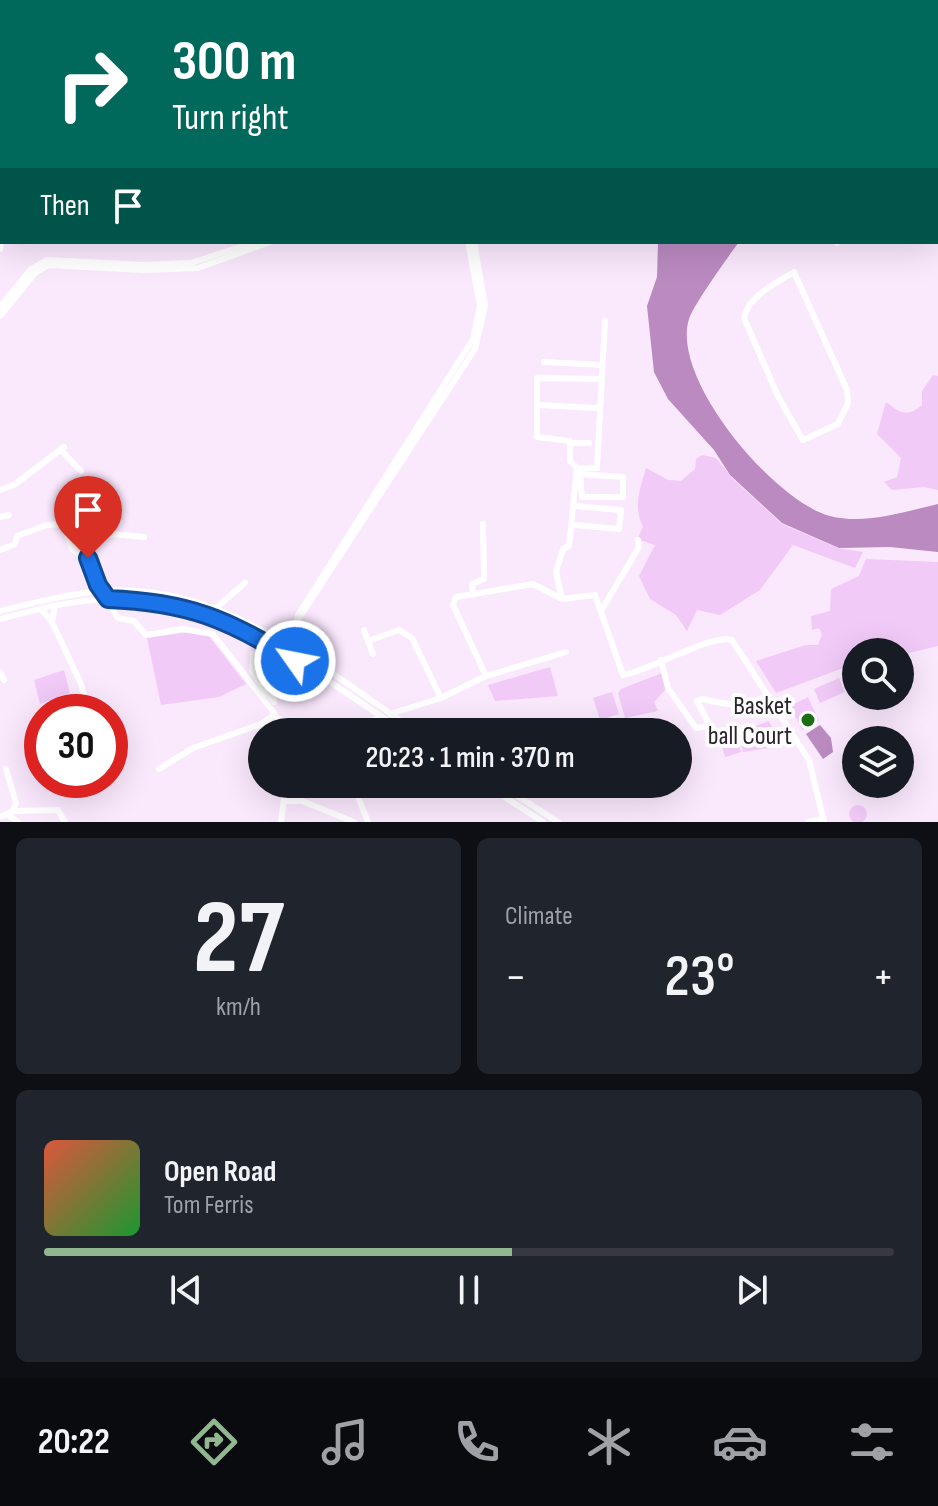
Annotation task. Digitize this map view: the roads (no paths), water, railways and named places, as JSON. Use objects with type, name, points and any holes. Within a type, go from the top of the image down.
[{"type":"street","points":[[0,307],[31,269],[47,260],[143,265],[191,263],[249,244]]},
{"type":"street","points":[[0,316],[35,273],[49,265],[143,270],[198,268],[264,244]]},
{"type":"street","points":[[294,651],[298,640],[297,621],[475,349],[485,306],[471,244]]},
{"type":"street","points":[[794,273],[847,390],[848,403],[838,424],[803,440],[778,396],[744,318],[752,303],[772,284],[794,273]]},
{"type":"street","points":[[578,472],[597,468],[605,321]]},
{"type":"street","points":[[544,362],[602,365]]},
{"type":"street","points":[[578,472],[623,477],[623,497],[582,497],[578,472],[570,461],[570,443],[567,439],[537,437],[537,378],[598,379]]},
{"type":"street","points":[[537,405],[596,408]]},
{"type":"street","points":[[570,443],[589,443]]},
{"type":"street","points":[[0,490],[23,478],[62,449],[81,471]]},
{"type":"street","points":[[562,599],[556,572],[563,549],[569,546],[574,525],[578,472]]},
{"type":"street","points":[[574,525],[619,529],[622,524],[621,510],[575,506]]},
{"type":"street","points":[[0,517],[9,515]]},
{"type":"street","points":[[0,550],[15,544],[17,536],[57,523],[65,527],[71,546],[88,558],[118,618],[134,621],[146,635],[182,629],[213,634],[264,694],[274,702],[273,691],[265,687],[254,666],[258,664],[267,678],[276,668],[272,662],[253,654],[252,671],[264,694],[275,716],[278,718]]},
{"type":"street","points":[[473,595],[472,584],[484,579],[483,524]]},
{"type":"street","points":[[71,546],[112,534],[144,537]]},
{"type":"street","points":[[601,611],[639,547],[638,540]]},
{"type":"street","points":[[216,608],[245,583]]},
{"type":"street","points":[[486,676],[452,601],[533,584],[562,599],[592,593],[623,675],[725,637],[732,640],[809,760],[824,820],[808,822]]},
{"type":"street","points":[[0,611],[103,591],[150,593],[216,608],[252,623],[396,718]]},
{"type":"street","points":[[0,619],[55,606],[108,599],[172,605],[210,614],[251,633],[382,717]]},
{"type":"street","points":[[52,622],[55,606]]},
{"type":"street","points":[[41,609],[52,622],[84,694]]},
{"type":"street","points":[[364,630],[373,654]]},
{"type":"street","points":[[368,641],[394,631],[406,632],[441,698]]},
{"type":"street","points":[[390,714],[441,698],[486,676],[566,652]]},
{"type":"street","points":[[661,660],[668,688],[696,728],[704,727],[708,722],[697,701],[719,703],[725,707],[746,705],[769,696]]},
{"type":"street","points":[[0,672],[4,680]]},
{"type":"street","points":[[159,769],[206,742],[275,716]]},
{"type":"street","points":[[6,769],[16,803],[11,813]]},
{"type":"street","points":[[281,822],[284,798]]},
{"type":"street","points":[[359,798],[368,822]]},
{"type":"street","points":[[506,798],[543,822]]},
{"type":"street","points":[[521,798],[558,822]]},
{"type":"street","points":[[284,801],[302,801],[354,822]]},
{"type":"street","points":[[0,817],[11,813],[58,810],[65,822]]},
{"type":"street","points":[[11,813],[18,822]]},
{"type":"place","name":"Basket ball Court","points":[[808,720]]}]
